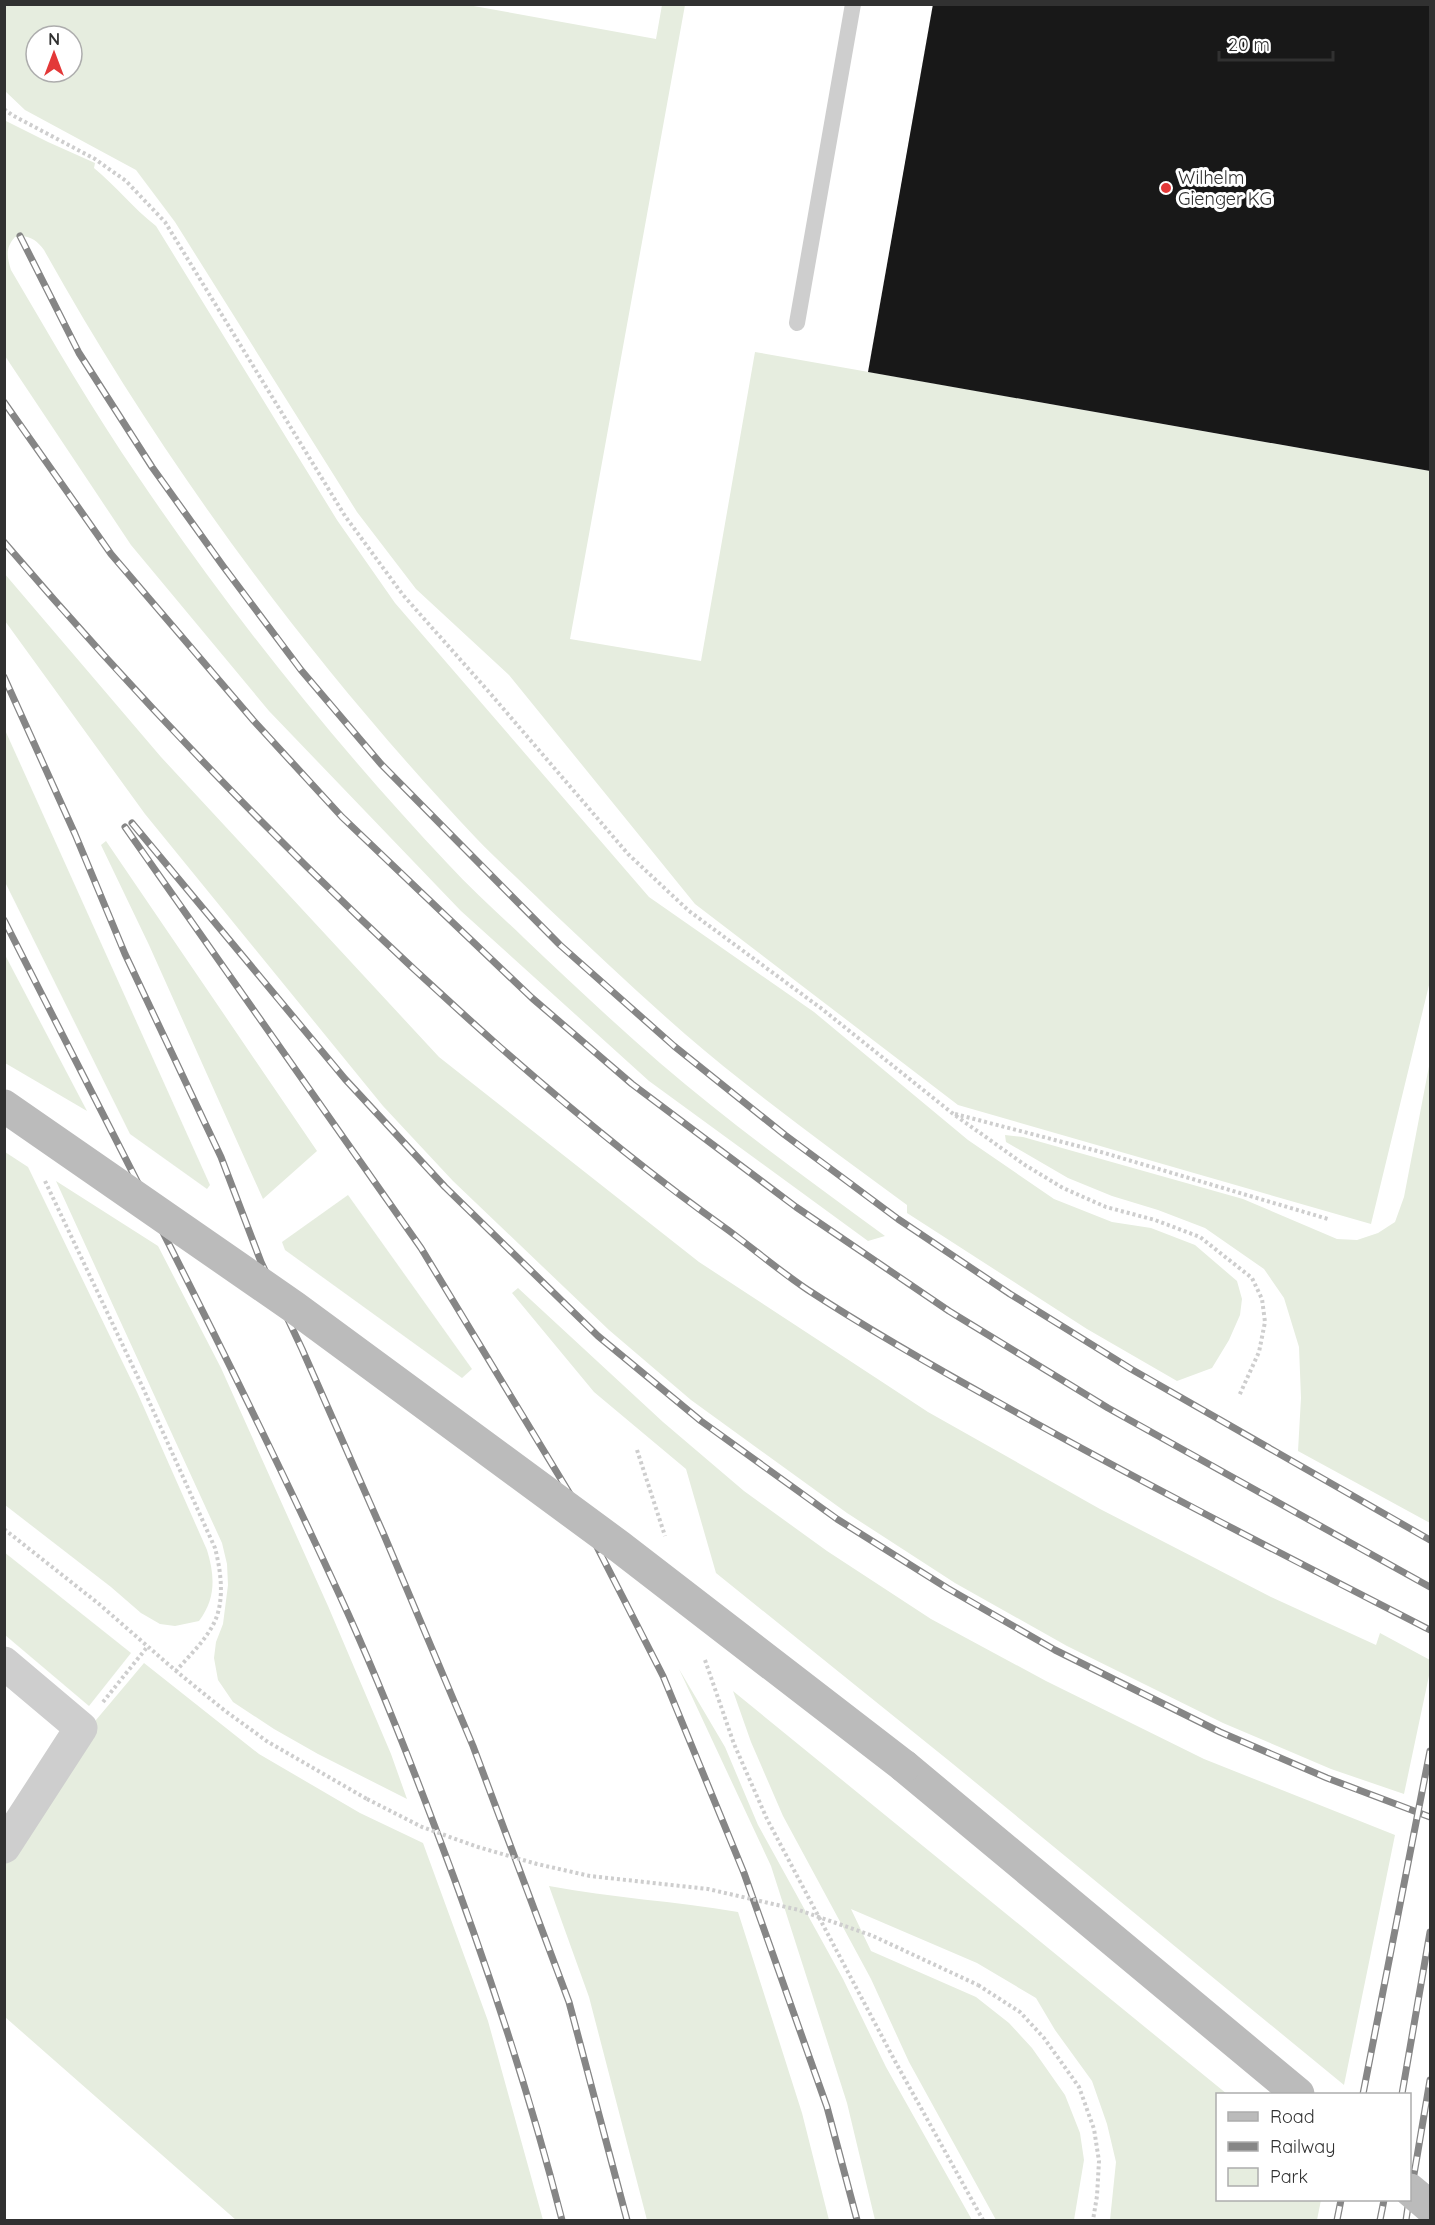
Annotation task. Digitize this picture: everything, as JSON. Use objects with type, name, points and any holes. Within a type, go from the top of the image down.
[{"type":"main road","points":[[4,1106],[294,1307],[620,1547],[904,1766],[1297,2093]]},
{"type":"main road","points":[[1411,2191],[1431,2207]]},
{"type":"street","points":[[4,1663],[81,1728],[4,1847]]},
{"type":"lane","points":[[797,323],[853,4]]},
{"type":"path","points":[[4,109],[95,159],[126,181],[165,222],[345,516],[403,595],[497,700],[628,854],[689,911],[822,1009],[952,1113],[1025,1165],[1063,1188],[1106,1207],[1155,1220],[1200,1237],[1252,1278],[1262,1299],[1265,1322],[1259,1352],[1239,1396]]},
{"type":"path","points":[[952,1113],[1101,1152],[1328,1219]]},
{"type":"path","points":[[44,1179],[143,1388],[215,1548],[220,1566],[215,1622],[198,1647],[176,1671]]},
{"type":"path","points":[[637,1450],[666,1540]]},
{"type":"path","points":[[4,1529],[99,1604],[176,1671],[268,1742],[422,1827],[478,1847],[590,1876],[708,1889],[799,1910],[873,1936],[978,1985],[1020,2012],[1044,2038],[1079,2087],[1094,2128],[1099,2161],[1093,2220]]},
{"type":"path","points":[[81,1728],[148,1647]]},
{"type":"path","points":[[703,1652],[734,1744],[767,1819],[896,2063],[983,2220]]},
{"type":"green space","points":[[4,5],[468,5],[656,39],[662,5],[685,5],[570,639],[701,661],[755,352],[1430,471],[1430,981],[1371,1224],[958,1105],[695,904],[509,675],[416,589],[357,512],[175,222],[136,170],[25,110],[5,91]]},
{"type":"green space","points":[[4,120],[95,163],[94,168],[156,226],[337,520],[395,603],[649,897],[814,1012],[968,1140],[1054,1199],[1112,1222],[1151,1228],[1195,1245],[1237,1281],[1242,1299],[1240,1315],[1229,1340],[1212,1368],[1177,1381],[1087,1329],[907,1213],[907,1205],[712,1057],[632,987],[546,906],[476,838],[414,771],[297,630],[189,483],[90,329],[44,250],[32,239],[24,236],[15,237],[8,253],[11,270],[122,453],[174,529],[247,628],[365,772],[466,883],[643,1048],[743,1130],[885,1236],[868,1241],[649,1081],[461,911],[269,711],[131,545],[5,356]]},
{"type":"green space","points":[[4,573],[161,757],[439,1057],[699,1262],[928,1412],[1100,1509],[1271,1597],[1376,1645],[1380,1633],[1430,1660],[1430,1671],[1404,1794],[1331,1769],[1223,1723],[1067,1646],[955,1583],[847,1513],[691,1400],[609,1330],[453,1181],[383,1106],[145,814],[5,621]]},
{"type":"green space","points":[[5,730],[210,1185],[207,1189],[130,1134],[5,882]]},
{"type":"green space","points":[[106,841],[317,1151],[263,1199],[149,945],[101,845]]},
{"type":"green space","points":[[4,953],[87,1111],[5,1063]]},
{"type":"green space","points":[[1430,1061],[1430,1523],[1298,1451],[1301,1398],[1299,1347],[1284,1298],[1264,1269],[1205,1228],[1112,1196],[1068,1178],[1006,1142],[1005,1135],[1023,1137],[1243,1199],[1337,1239],[1357,1240],[1378,1233],[1395,1222],[1404,1197]]},
{"type":"green space","points":[[5,1152],[28,1167],[137,1392],[207,1550],[212,1569],[211,1596],[205,1613],[199,1621],[175,1626],[160,1624],[141,1613],[5,1505]]},
{"type":"green space","points":[[56,1181],[158,1246],[221,1368],[328,1606],[391,1754],[407,1799],[274,1729],[233,1702],[218,1680],[214,1658],[216,1642],[223,1624],[228,1585],[227,1564],[222,1543]]},
{"type":"green space","points":[[348,1195],[472,1369],[462,1378],[285,1250],[282,1242]]},
{"type":"green space","points":[[518,1288],[663,1422],[744,1491],[827,1551],[931,1619],[1046,1681],[1204,1759],[1395,1835],[1344,2085],[716,1573],[686,1469],[594,1392],[512,1293]]},
{"type":"green space","points":[[4,1552],[131,1653],[89,1706],[5,1635]]},
{"type":"green space","points":[[144,1663],[259,1754],[360,1813],[423,1843],[488,2021],[543,2220],[236,2220],[5,2017],[4,1864],[96,1720]]},
{"type":"green space","points":[[679,1669],[725,1747],[758,1825],[843,1979],[886,2067],[972,2220],[875,2220],[847,2103],[771,1866]]},
{"type":"green space","points":[[733,1691],[1226,2093],[1216,2093],[1216,2201],[1321,2201],[1317,2220],[1110,2220],[1116,2162],[1107,2124],[1092,2081],[1055,2030],[1036,1998],[977,1963],[851,1909],[871,1951],[976,1997],[1009,2023],[1032,2048],[1065,2095],[1080,2133],[1084,2160],[1074,2220],[996,2220],[909,2062],[871,1979],[783,1816],[751,1742]]},
{"type":"green space","points":[[549,1886],[738,1912],[802,2113],[829,2220],[647,2220],[589,1997]]},
{"type":"building","name":"Wilhelm Gienger KG","points":[[933,4],[1430,4],[1430,471],[868,372]]},
{"type":"railway","points":[[20,236],[79,353],[152,467],[301,670],[381,764],[560,945],[674,1046],[785,1135],[898,1219],[1010,1294],[1131,1369],[1430,1540]]},
{"type":"railway","points":[[4,402],[111,554],[253,720],[342,817],[532,998],[632,1084],[796,1207],[949,1311],[1108,1408],[1430,1587]]},
{"type":"railway","points":[[4,542],[182,740],[370,928],[501,1048],[669,1187],[798,1283],[909,1352],[1116,1467],[1430,1630]]},
{"type":"railway","points":[[4,677],[75,834],[125,954],[221,1157],[261,1262],[384,1535],[473,1746],[569,2002],[627,2220]]},
{"type":"railway","points":[[132,823],[345,1079],[445,1187],[598,1336],[701,1421],[837,1519],[947,1588],[1055,1650],[1220,1732],[1327,1778],[1430,1817]]},
{"type":"railway","points":[[125,827],[421,1248],[570,1494],[663,1676],[744,1873],[827,2107],[857,2220]]},
{"type":"railway","points":[[4,920],[218,1341],[366,1653],[424,1798],[488,1973],[535,2121],[562,2220]]},
{"type":"railway","points":[[1363,2093],[1430,1751]]},
{"type":"railway","points":[[1402,2093],[1430,1932]]},
{"type":"railway","points":[[1411,2192],[1430,2080]]},
{"type":"railway","points":[[1337,2220],[1341,2201]]},
{"type":"railway","points":[[1380,2220],[1384,2201]]},
{"type":"railway","points":[[1406,2220],[1409,2201]]},
{"type":"railway","points":[[1429,2220],[1430,2210]]},
{"type":"place","name":"Wilhelm Gienger KG","points":[[1166,188]]}]
